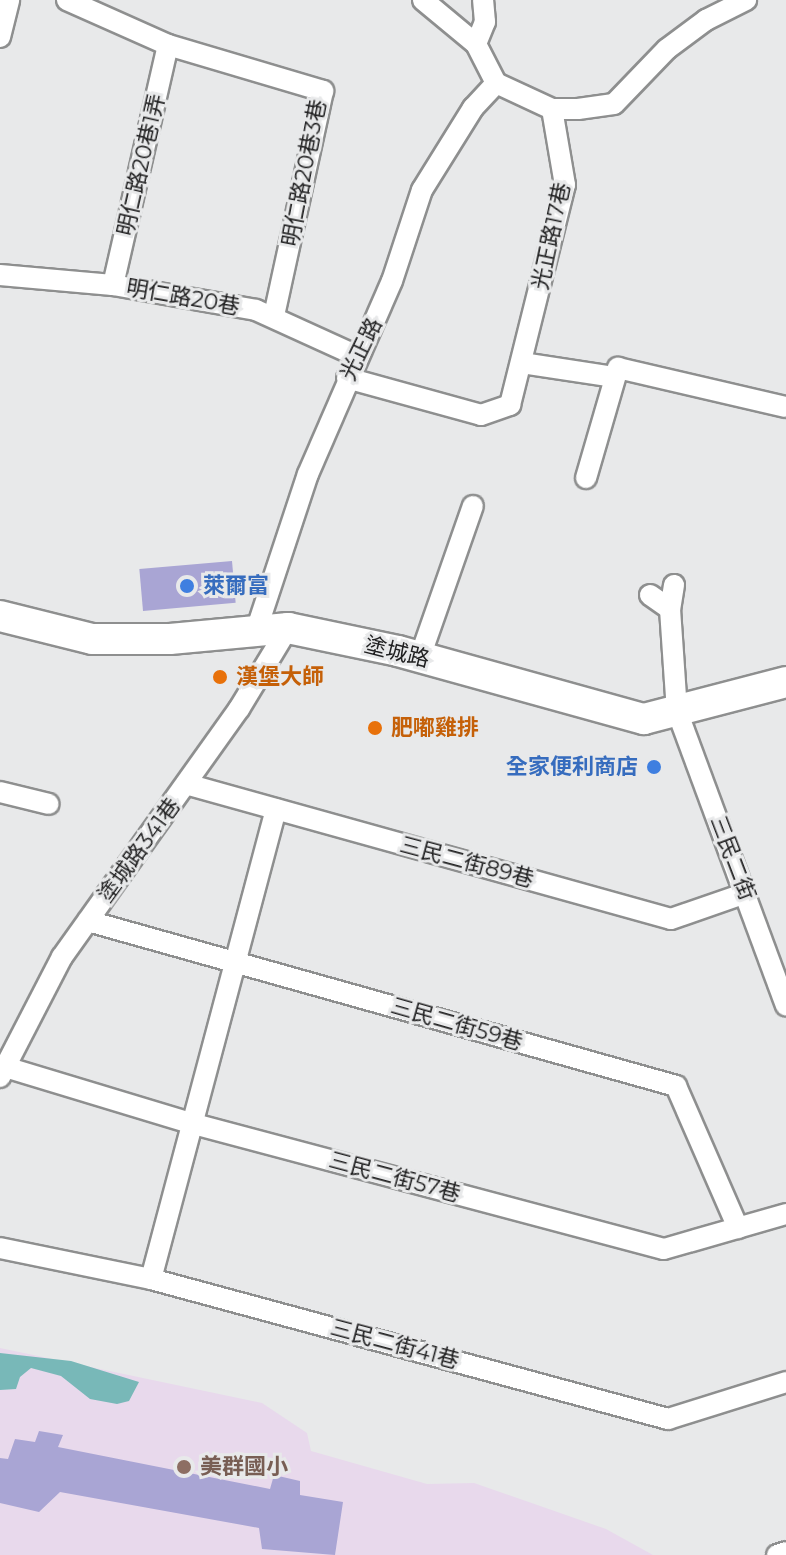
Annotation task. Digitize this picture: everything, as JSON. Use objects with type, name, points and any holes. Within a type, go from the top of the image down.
[{"type":"street","points":[[0,37],[9,0]]},
{"type":"street","points":[[67,0],[168,45]]},
{"type":"street","points":[[423,0],[476,44],[496,83],[552,109],[614,104],[667,49],[706,20],[746,0]]},
{"type":"street","points":[[476,44],[485,22],[483,0]]},
{"type":"street","name":"明仁路20巷1弄","points":[[113,285],[168,45]]},
{"type":"street","name":"明仁路20巷3巷","points":[[168,45],[323,91],[274,316]]},
{"type":"street","name":"光正路","points":[[256,631],[347,378],[392,281],[422,190],[473,108],[496,83]]},
{"type":"street","name":"光正路17巷","points":[[347,378],[481,415],[510,405],[565,185],[552,109]]},
{"type":"street","name":"明仁路20巷","points":[[0,275],[113,285],[274,316],[357,356]]},
{"type":"street","points":[[522,363],[615,377]]},
{"type":"street","points":[[586,478],[618,368],[786,407]]},
{"type":"street","points":[[420,657],[473,506]]},
{"type":"street","name":"三民二街","points":[[674,585],[670,609],[677,711],[786,1003]]},
{"type":"street","points":[[650,595],[670,609]]},
{"type":"street","name":"塗城路","points":[[0,616],[92,639],[288,628],[420,657],[644,719],[786,682]]},
{"type":"street","name":"塗城路341巷","points":[[2,1072],[62,957],[186,784],[288,628]]},
{"type":"street","name":"三民二街89巷","points":[[186,784],[671,919],[746,893]]},
{"type":"street","points":[[0,792],[49,804]]},
{"type":"street","points":[[151,1279],[276,809]]},
{"type":"street","name":"三民二街59巷","points":[[88,921],[676,1086],[738,1228]]},
{"type":"street","name":"三民二街57巷","points":[[2,1072],[664,1249],[786,1214]]},
{"type":"street","name":"三民二街41巷","points":[[0,1248],[151,1279],[668,1419],[786,1382]]},
{"type":"street","points":[[777,1555],[786,1552]]},
{"type":"shaded area","name":"美群國小","points":[[0,1348],[262,1403],[307,1433],[311,1451],[427,1484],[474,1483],[606,1529],[653,1555],[0,1555]]},
{"type":"water","points":[[0,1353],[71,1361],[139,1382],[129,1401],[117,1404],[90,1399],[61,1376],[31,1368],[20,1377],[16,1389],[0,1390]]},
{"type":"building","name":"萊爾富","points":[[232,561],[236,603],[143,611],[139,569]]},
{"type":"building","points":[[39,1431],[63,1435],[58,1447],[270,1489],[274,1475],[300,1481],[300,1495],[343,1502],[335,1555],[262,1549],[259,1528],[60,1492],[39,1512],[0,1503],[0,1458],[8,1459],[15,1439],[35,1442]]},
{"type":"place","name":"萊爾富","points":[[187,586]]},
{"type":"place","name":"漢堡大師","points":[[220,677]]},
{"type":"place","name":"肥嘟雞排","points":[[375,728]]},
{"type":"place","name":"全家便利商店","points":[[654,767]]},
{"type":"place","name":"美群國小","points":[[184,1467]]}]
